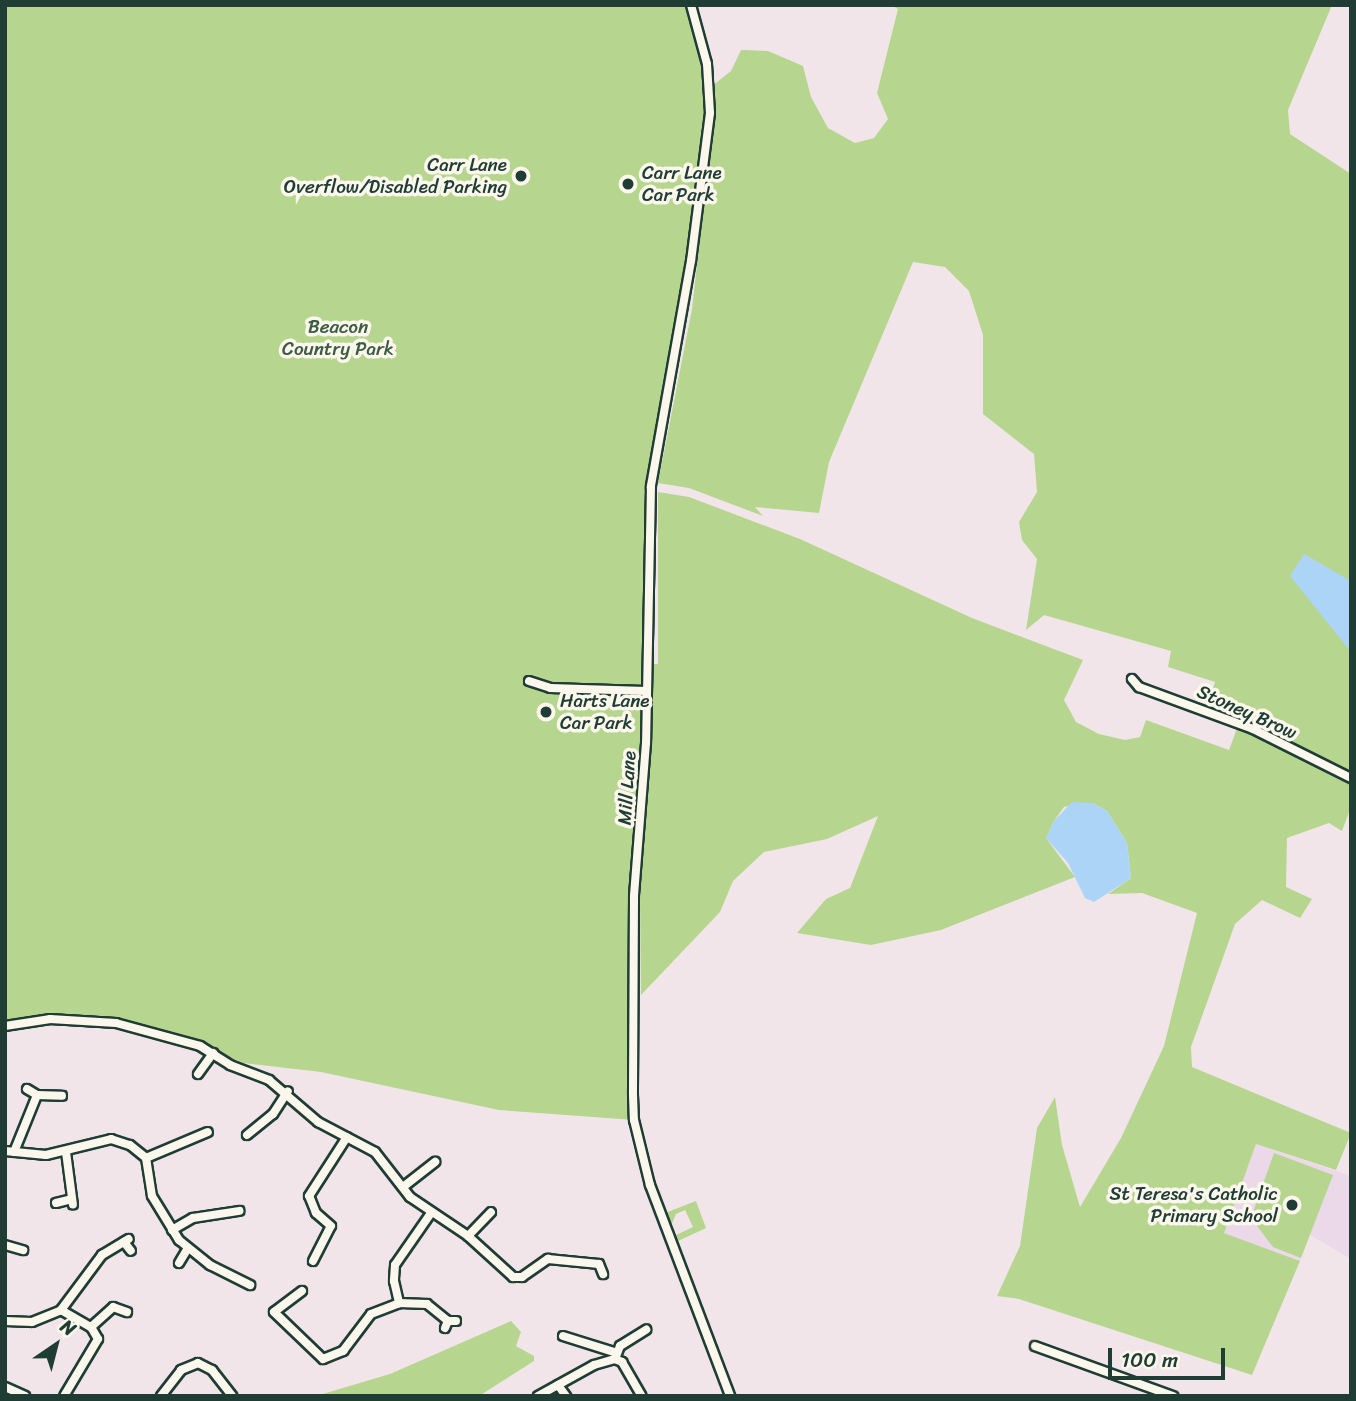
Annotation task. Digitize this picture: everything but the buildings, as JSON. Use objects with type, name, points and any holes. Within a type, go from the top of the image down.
[{"type":"street","name":"Mill Lane","points":[[691,5],[707,64],[710,113],[691,261],[651,486],[646,691],[634,897],[634,1120],[650,1185],[730,1396]]},
{"type":"street","name":"Stoney Brow","points":[[1132,679],[1139,687],[1253,729],[1351,778]]},
{"type":"street","points":[[529,681],[550,688],[646,691]]},
{"type":"street","points":[[5,1026],[50,1019],[116,1023],[176,1035],[288,1091],[318,1122],[375,1152],[403,1187],[431,1213],[468,1236],[485,1256],[517,1279],[548,1259],[606,1269]]},
{"type":"street","points":[[196,1074],[213,1053]]},
{"type":"street","points":[[27,1089],[37,1095],[62,1096]]},
{"type":"street","points":[[253,1136],[288,1091]]},
{"type":"street","points":[[37,1095],[10,1151],[66,1152],[111,1139],[130,1145],[146,1158],[152,1196],[172,1230],[188,1248],[251,1285]]},
{"type":"street","points":[[146,1158],[206,1137]]},
{"type":"street","points":[[312,1257],[335,1227],[316,1213],[309,1196],[346,1137]]},
{"type":"street","points":[[56,1203],[73,1202],[66,1152]]},
{"type":"street","points":[[403,1187],[436,1161]]},
{"type":"street","points":[[172,1230],[193,1218],[241,1211]]},
{"type":"street","points":[[468,1236],[492,1212]]},
{"type":"street","points":[[399,1303],[395,1265],[431,1213]]},
{"type":"street","points":[[5,1321],[32,1322],[61,1310],[102,1255],[127,1240],[131,1251]]},
{"type":"street","points":[[5,1245],[23,1250]]},
{"type":"street","points":[[179,1263],[188,1248]]},
{"type":"street","points":[[303,1292],[272,1311],[316,1355],[330,1359],[344,1351],[371,1314],[399,1303],[427,1304],[450,1323]]},
{"type":"street","points":[[91,1327],[112,1303],[127,1312]]},
{"type":"street","points":[[61,1310],[91,1327],[96,1347],[64,1396]]},
{"type":"street","points":[[538,1396],[615,1356],[646,1331]]},
{"type":"street","points":[[563,1336],[615,1356],[622,1362],[642,1396]]},
{"type":"street","points":[[1035,1346],[1173,1396]]},
{"type":"street","points":[[161,1396],[181,1370],[198,1363],[212,1370],[232,1396]]},
{"type":"street","points":[[558,1385],[566,1396]]},
{"type":"street","points":[[1143,1396],[1146,1386]]},
{"type":"street","points":[[5,1387],[26,1396]]},
{"type":"shaded area","name":"St Teresa's Catholic Primary School","points":[[1256,1144],[1351,1176],[1351,1259],[1310,1235],[1300,1261],[1224,1233]]},
{"type":"green space","name":"Beacon Country Park","points":[[5,5],[691,5],[708,81],[710,113],[691,261],[651,486],[646,743],[634,897],[634,1120],[499,1110],[321,1072],[244,1063],[200,1046],[83,1019],[5,1028]]},
{"type":"green space","points":[[891,5],[1332,5],[1288,110],[1290,134],[1351,174],[1351,807],[1342,831],[1329,823],[1287,838],[1286,887],[1312,899],[1300,918],[1262,900],[1235,924],[1191,1047],[1192,1067],[1351,1133],[1336,1170],[1256,1144],[1224,1233],[1300,1261],[1252,1375],[1019,1299],[997,1296],[1020,1246],[1037,1128],[1055,1097],[1062,1145],[1080,1207],[1121,1138],[1164,1046],[1197,913],[1142,893],[1108,894],[1131,878],[1127,843],[1107,811],[1093,803],[1064,807],[1054,821],[1046,838],[1075,877],[941,930],[871,945],[797,933],[826,899],[850,888],[878,816],[827,839],[764,852],[733,881],[720,912],[641,995],[640,897],[651,743],[651,664],[658,664],[658,492],[689,497],[800,539],[972,618],[1083,660],[1064,700],[1076,722],[1099,734],[1125,740],[1140,737],[1146,720],[1229,750],[1239,723],[1206,709],[1215,682],[1168,667],[1171,651],[1044,615],[1026,630],[1037,559],[1022,540],[1019,522],[1037,492],[1034,454],[983,414],[983,335],[969,291],[945,267],[913,262],[829,462],[819,513],[755,507],[763,516],[689,488],[658,483],[692,309],[714,114],[712,86],[731,71],[741,50],[768,51],[803,66],[811,97],[828,128],[855,143],[874,138],[888,119],[877,93],[898,9]]},
{"type":"green space","points":[[1274,1153],[1333,1175],[1301,1258],[1273,1247],[1251,1218]]},
{"type":"green space","points":[[696,1201],[706,1228],[676,1242],[674,1236],[693,1227],[685,1210],[676,1214],[670,1228],[665,1213]]},
{"type":"green space","points":[[511,1321],[521,1332],[516,1346],[534,1356],[534,1361],[479,1396],[316,1396],[390,1374]]},
{"type":"water","points":[[1304,554],[1351,581],[1351,652],[1290,576]]},
{"type":"water","points":[[1072,802],[1093,803],[1107,811],[1127,843],[1131,878],[1094,902],[1085,898],[1068,863],[1046,838],[1054,821]]},
{"type":"place","name":"Carr Lane Overflow/Disabled Parking","points":[[521,176]]},
{"type":"place","name":"Carr Lane Car Park","points":[[628,184]]},
{"type":"place","name":"Harts Lane Car Park","points":[[546,712]]},
{"type":"place","name":"St Teresa's Catholic Primary School","points":[[1292,1205]]}]
